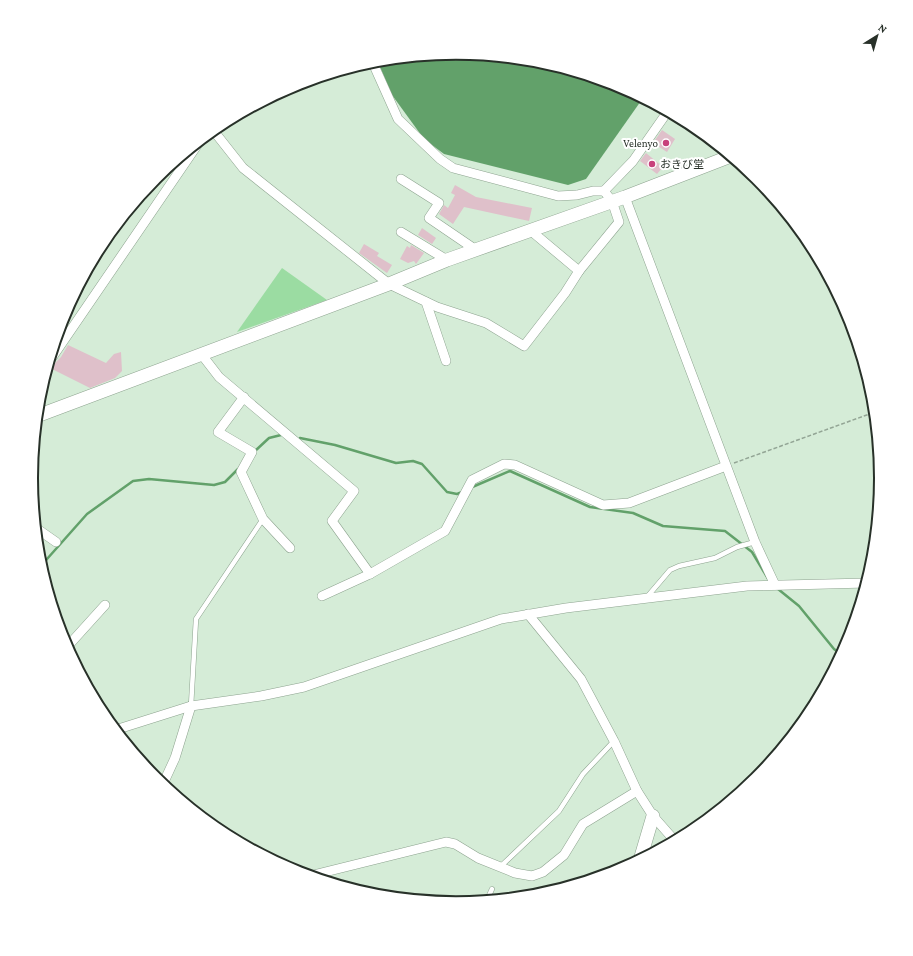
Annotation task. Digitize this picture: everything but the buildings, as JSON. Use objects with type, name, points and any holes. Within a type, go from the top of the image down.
[{"type":"street","points":[[375,68],[398,119],[440,159],[453,168],[558,196],[577,195],[593,191],[614,196]]},
{"type":"street","points":[[218,135],[243,168],[389,284],[437,307],[486,323],[524,346],[565,293],[579,271],[619,222],[614,196],[633,161],[665,115]]},
{"type":"street","points":[[58,348],[190,156]]},
{"type":"street","points":[[43,414],[389,284],[447,260],[530,230],[614,196],[726,158]]},
{"type":"street","points":[[401,179],[439,203],[429,218],[476,250]]},
{"type":"street","points":[[614,196],[726,466],[755,542],[776,585]]},
{"type":"street","points":[[530,230],[579,271]]},
{"type":"street","points":[[400,232],[447,260]]},
{"type":"street","points":[[426,302],[446,361]]},
{"type":"street","points":[[202,355],[219,377],[354,491],[332,521],[370,574]]},
{"type":"street","points":[[244,398],[218,432],[252,452],[241,472],[263,519],[290,548]]},
{"type":"street","points":[[322,596],[370,574],[444,531],[472,480],[504,464],[515,464],[603,505],[629,503],[726,466]]},
{"type":"street","points":[[42,532],[56,542]]},
{"type":"street","points":[[121,728],[191,706],[261,696],[304,687],[501,619],[528,614],[747,586],[861,584]]},
{"type":"street","points":[[72,642],[105,605]]},
{"type":"street","points":[[528,614],[581,680],[614,740],[637,791],[653,816],[671,837]]},
{"type":"street","points":[[165,778],[176,758],[191,706]]},
{"type":"street","points":[[320,873],[446,842],[460,846],[478,858],[515,873],[532,876],[543,872],[564,856],[583,824],[637,791]]},
{"type":"street","points":[[642,853],[653,816]]},
{"type":"lane","points":[[191,706],[196,619],[263,519]]},
{"type":"lane","points":[[644,600],[670,570],[679,566],[715,558],[737,547],[755,542]]},
{"type":"lane","points":[[500,867],[559,811],[583,774],[614,740]]},
{"type":"lane","points":[[489,895],[492,889]]},
{"type":"path","points":[[726,466],[870,414]]},
{"type":"shaded area","points":[[429,60],[484,60],[511,63],[565,74],[617,91],[640,102],[586,179],[568,185],[444,154],[424,139],[392,95],[380,67]]},
{"type":"shaded area","points":[[282,268],[327,300],[237,332]]},
{"type":"waterway","points":[[255,451],[269,438],[281,435]]},
{"type":"waterway","points":[[300,438],[335,445],[396,463],[413,461],[422,464],[447,492],[457,494],[462,492]]},
{"type":"waterway","points":[[46,560],[87,514],[133,481],[149,479],[214,485],[225,482],[238,469]]},
{"type":"waterway","points":[[470,488],[510,471],[590,507],[633,513],[663,526],[725,531],[752,552],[770,582]]},
{"type":"waterway","points":[[778,589],[799,606],[837,651]]},
{"type":"place","name":"Velenyo","points":[[666,143]]},
{"type":"place","name":"おきび堂","points":[[652,164]]}]
